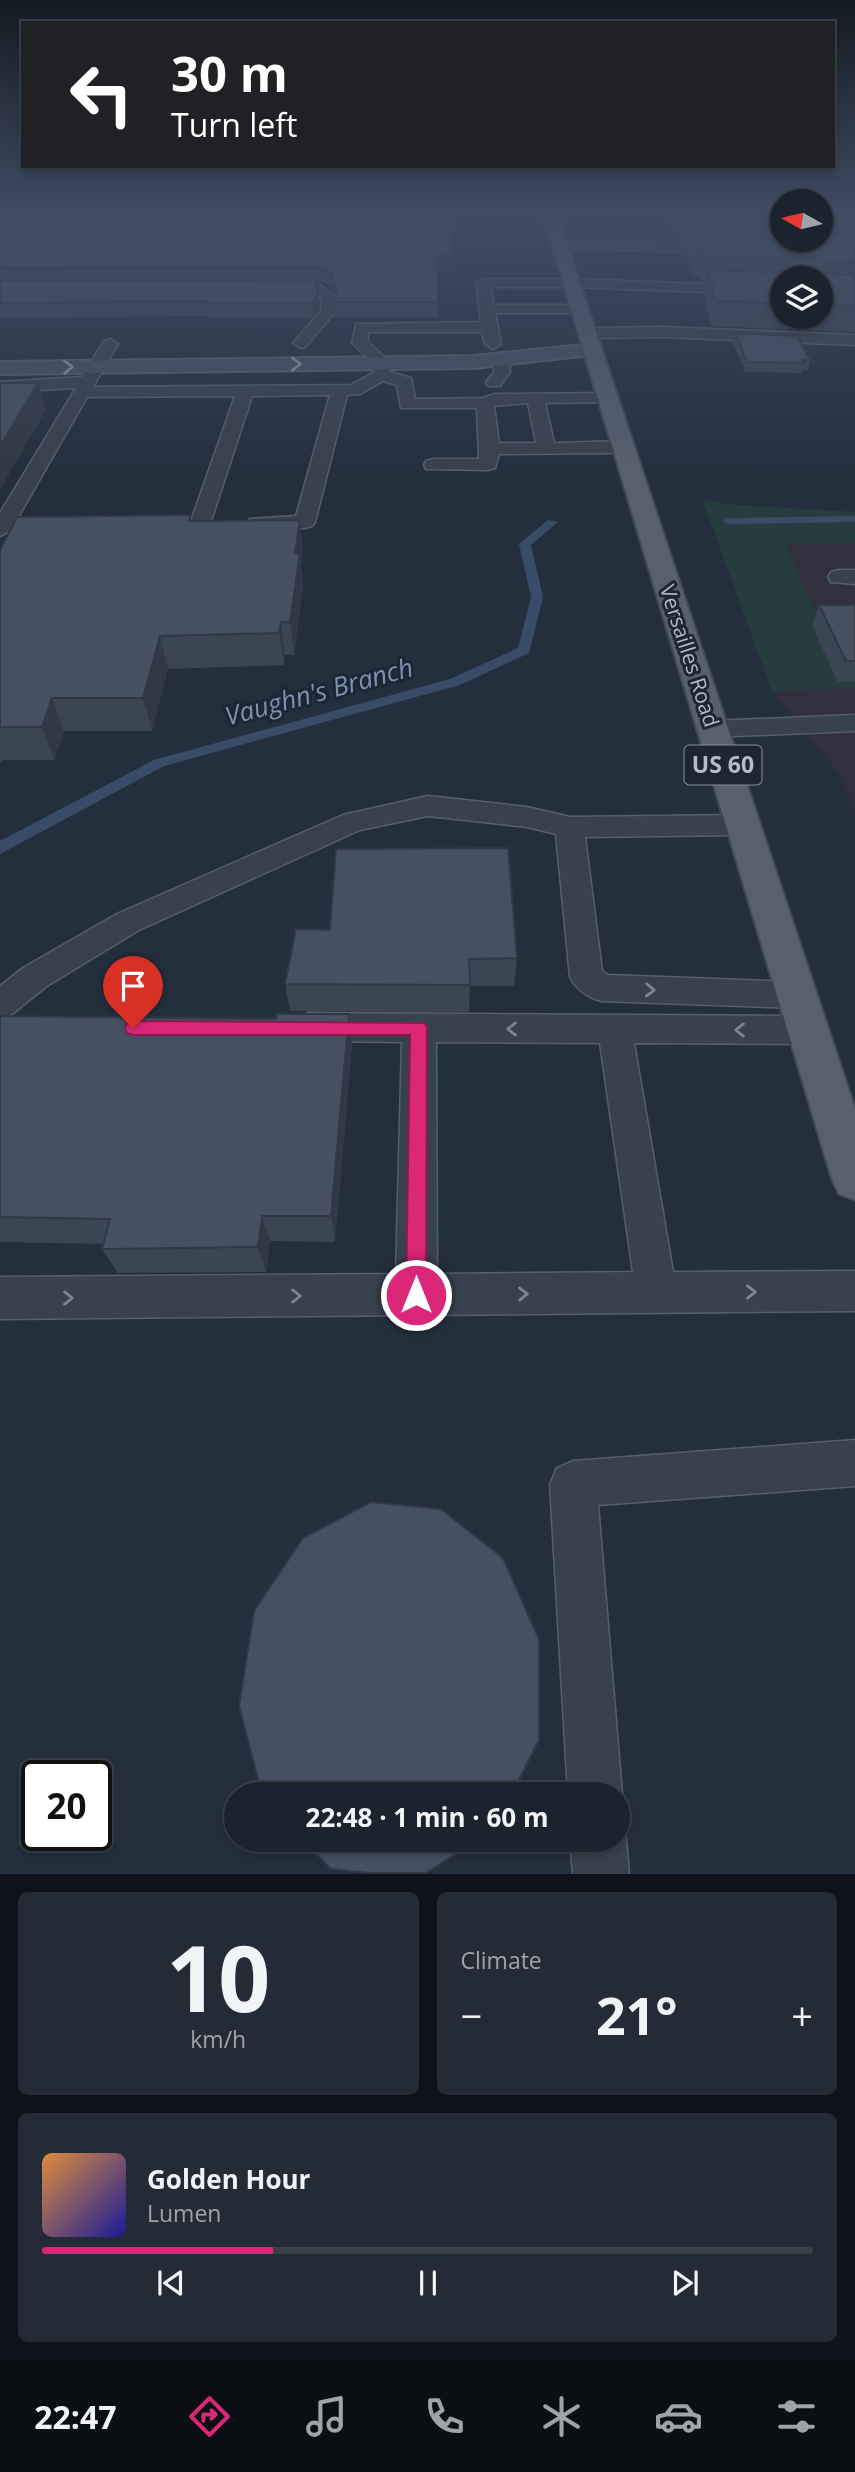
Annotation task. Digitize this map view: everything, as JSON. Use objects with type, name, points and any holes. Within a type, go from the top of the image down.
[{"type":"main road","name":"Versailles Road","points":[[576,299],[855,1180]]},
{"type":"street","points":[[294,343],[589,341]]},
{"type":"street","points":[[0,368],[90,380],[382,369],[494,343]]},
{"type":"street","points":[[82,345],[117,344]]},
{"type":"lane","points":[[294,343],[328,312],[328,299]]},
{"type":"lane","points":[[433,465],[488,464],[489,392],[502,372],[485,299]]},
{"type":"lane","points":[[486,309],[579,309]]},
{"type":"lane","points":[[589,341],[663,332],[855,340]]},
{"type":"lane","points":[[360,343],[382,369],[412,382],[407,404],[489,392],[535,398],[607,398]]},
{"type":"lane","points":[[2,528],[90,380],[117,344]]},
{"type":"lane","points":[[0,387],[90,380],[245,390],[354,390],[382,369]]},
{"type":"lane","points":[[245,390],[194,524],[305,523],[340,390]]},
{"type":"lane","points":[[535,398],[546,448]]},
{"type":"lane","points":[[490,449],[623,447]]},
{"type":"lane","points":[[2,528],[69,524]]},
{"type":"lane","points":[[712,729],[855,723]]},
{"type":"lane","points":[[6,1021],[35,976],[128,922],[353,822],[428,806],[527,817],[570,827],[742,825]]},
{"type":"lane","points":[[570,827],[586,977],[601,988],[796,995]]},
{"type":"lane","points":[[274,1027],[808,1030]]},
{"type":"lane","points":[[416,1295],[419,1028]]},
{"type":"lane","points":[[615,1030],[656,1293]]},
{"type":"lane","points":[[0,1298],[855,1291]]},
{"type":"lane","points":[[594,1782],[573,1484],[855,1463]]},
{"type":"lane","points":[[599,1852],[601,1874]]},
{"type":"shaded area","points":[[855,532],[855,616],[817,616],[776,533]]},
{"type":"shaded area","points":[[855,688],[855,810],[839,773],[772,691]]},
{"type":"green space","points":[[702,499],[725,504],[855,512],[855,543],[786,545],[817,616],[855,683],[855,688],[772,691]]},
{"type":"building","points":[[0,299],[314,299],[311,303],[0,303]]},
{"type":"building","points":[[335,299],[438,299],[438,302],[333,302]]},
{"type":"building","points":[[716,299],[770,299],[770,303],[716,301]]},
{"type":"building","points":[[833,299],[855,299],[855,306],[833,305]]},
{"type":"building","points":[[735,333],[797,336],[810,360],[803,360],[805,363],[747,362]]},
{"type":"building","points":[[0,383],[38,383],[0,446]]},
{"type":"building","points":[[191,515],[189,521],[300,520],[295,553],[300,553],[290,622],[281,622],[279,633],[160,636],[143,698],[52,698],[42,727],[0,727],[0,550],[17,517]]},
{"type":"building","points":[[819,605],[855,605],[855,661],[846,661]]},
{"type":"building","points":[[508,848],[517,958],[469,959],[470,985],[285,984],[296,929],[330,930],[336,849]]},
{"type":"building","points":[[277,1014],[349,1014],[331,1216],[262,1216],[258,1247],[102,1249],[110,1219],[0,1217],[0,1016],[276,1019]]},
{"type":"building","points":[[371,1502],[441,1509],[503,1558],[539,1639],[539,1740],[518,1782],[259,1782],[239,1706],[254,1611],[303,1538]]},
{"type":"building","points":[[315,1852],[459,1852],[426,1873],[369,1873],[331,1869]]},
{"type":"waterway","name":"Vaughn's Branch","points":[[728,521],[855,519]]},
{"type":"waterway","name":"Vaughn's Branch","points":[[0,848],[159,763],[455,682],[524,650],[537,597],[525,544],[552,522]]},
{"type":"route","points":[[133,1028],[419,1028],[416,1295]]}]
